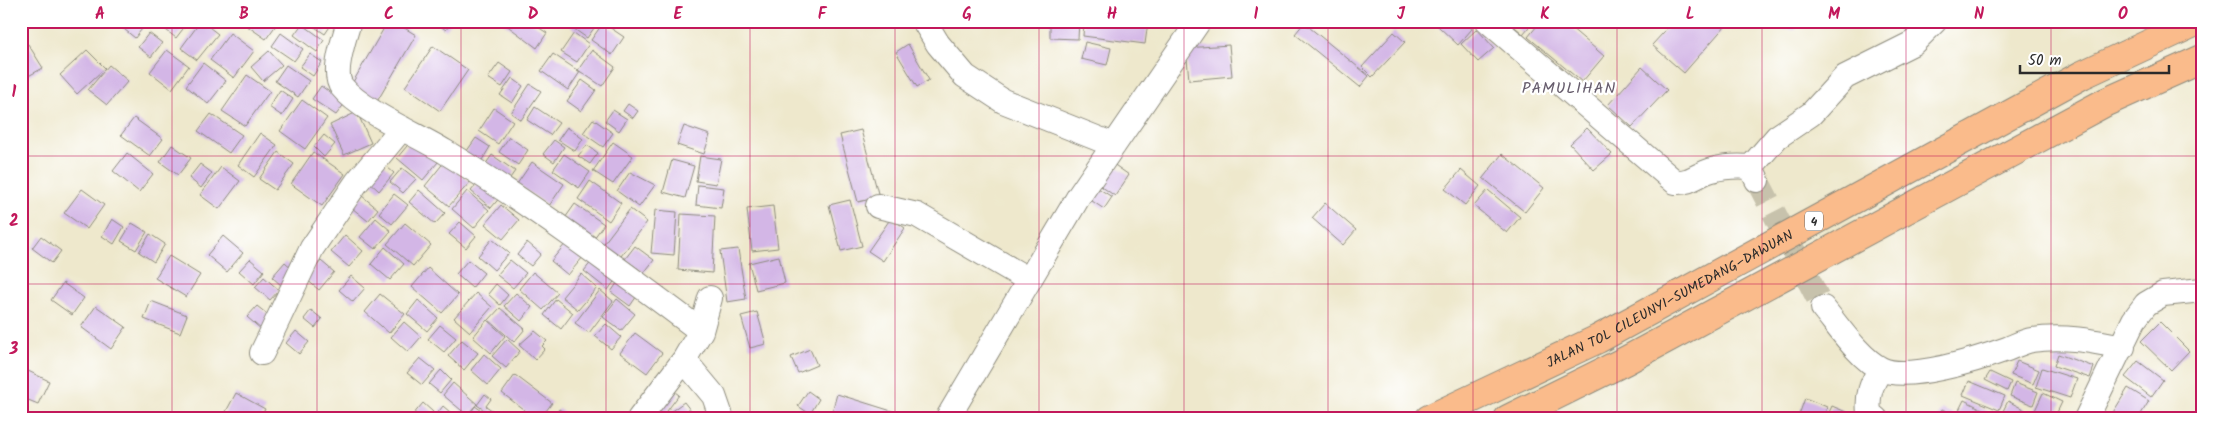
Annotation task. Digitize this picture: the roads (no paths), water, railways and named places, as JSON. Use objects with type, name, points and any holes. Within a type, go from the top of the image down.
[{"type":"highway","name":"JALAN TOL CILEUNYI–SUMEDANG–DAWUAN","points":[[1429,419],[1598,339],[2082,75],[2198,21]]},
{"type":"highway","points":[[1508,419],[1625,361],[2106,102],[2202,59]]},
{"type":"street","points":[[349,21],[338,65],[341,86],[354,99],[446,152],[575,236],[701,331]]},
{"type":"street","points":[[924,21],[938,44],[965,76],[1003,101],[1114,145]]},
{"type":"street","points":[[947,419],[1079,196],[1199,21]]},
{"type":"street","points":[[1488,21],[1675,182],[1686,182],[1710,170],[1733,166],[1754,173],[1777,137],[1810,114],[1845,77],[1914,43],[1935,21]]},
{"type":"street","points":[[262,353],[312,248],[357,182],[402,128]]},
{"type":"street","points":[[878,206],[916,215],[1029,280]]},
{"type":"street","points":[[2086,419],[2123,347],[2134,320],[2146,304],[2163,294],[2202,290]]},
{"type":"street","points":[[639,419],[684,360],[701,331],[710,298]]},
{"type":"street","points":[[1823,308],[1866,358],[1881,369],[1897,373],[1951,366],[2030,340],[2056,338],[2123,347]]},
{"type":"street","points":[[684,360],[714,396],[722,419]]},
{"type":"street","points":[[1876,419],[1869,413],[1867,400],[1871,384],[1881,369]]},
{"type":"tunnel","points":[[1757,180],[1823,308]]},
{"type":"district","name":"PAMULIHAN","points":[[1569,87]]}]
